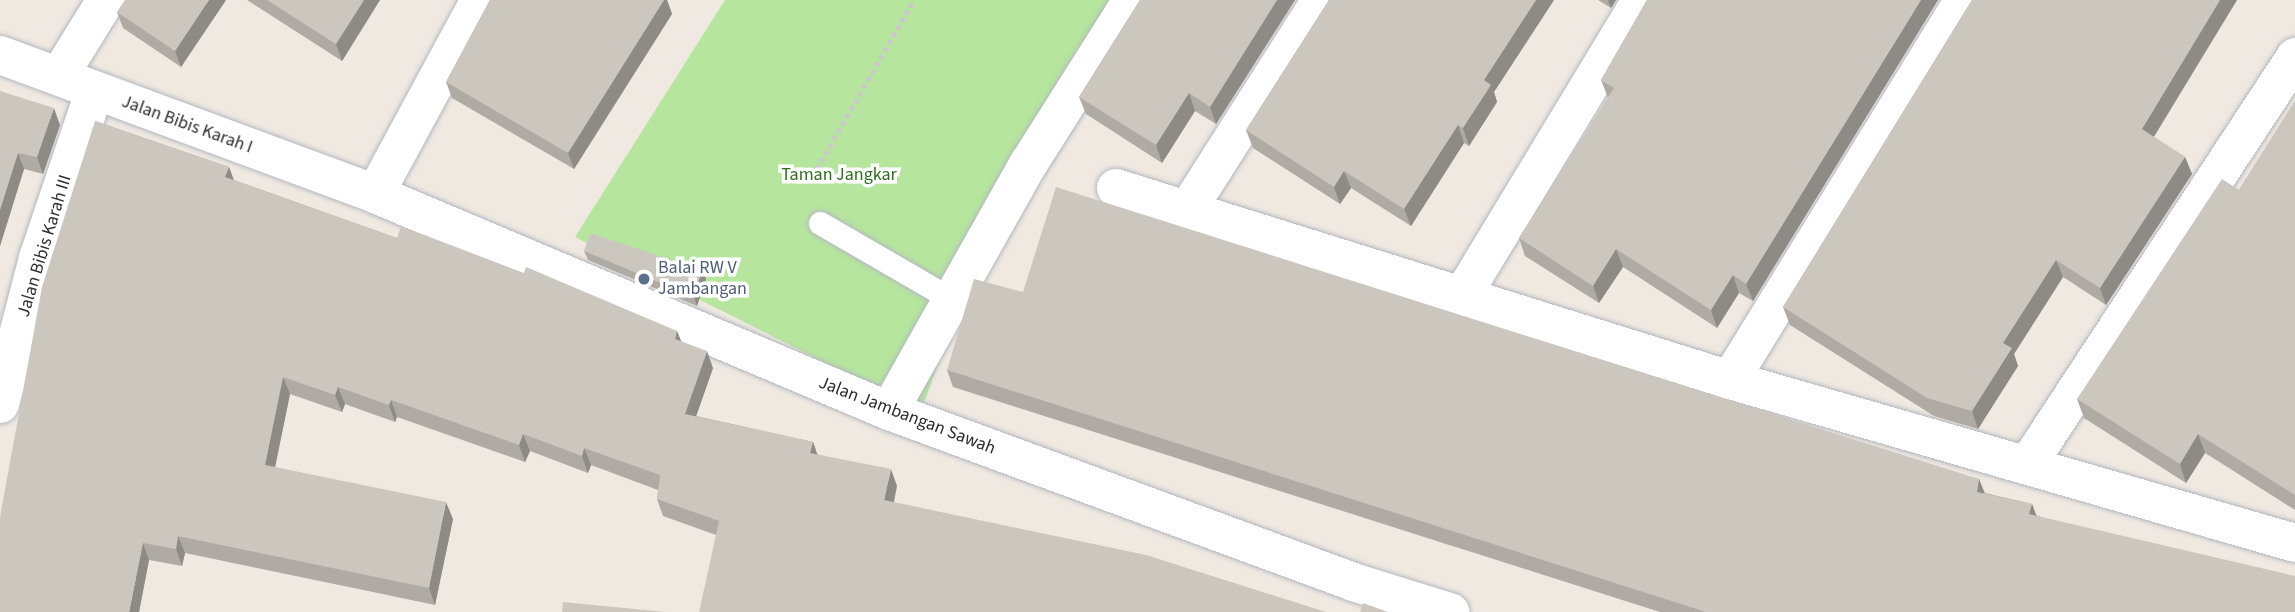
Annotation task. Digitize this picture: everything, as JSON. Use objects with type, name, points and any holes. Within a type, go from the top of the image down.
[{"type":"street","points":[[59,76],[106,0]]},
{"type":"street","points":[[375,194],[480,0]]},
{"type":"street","points":[[889,411],[1029,163],[1132,0]]},
{"type":"street","points":[[1186,212],[1321,0]]},
{"type":"street","points":[[1462,296],[1641,0]]},
{"type":"street","points":[[1730,380],[1964,0]]},
{"type":"street","name":"Jalan Bibis Karah I","points":[[0,55],[375,194]]},
{"type":"street","points":[[2028,464],[2295,57]]},
{"type":"street","name":"Jalan Bibis Karah III","points":[[0,404],[38,258],[95,90]]},
{"type":"street","points":[[1116,188],[1730,380],[2295,543]]},
{"type":"street","name":"Jalan Jambangan Sawah","points":[[375,194],[889,411],[1348,597],[1450,612]]},
{"type":"lane","points":[[820,223],[951,299]]},
{"type":"path","points":[[820,223],[808,200],[811,172],[914,0]]},
{"type":"green space","name":"Taman Jangkar","points":[[725,0],[1155,0],[956,315],[921,411],[575,237]]},
{"type":"building","points":[[125,0],[209,0],[175,51],[117,12]]},
{"type":"building","points":[[267,0],[364,0],[336,44]]},
{"type":"building","points":[[490,0],[664,0],[568,153],[446,82]]},
{"type":"building","points":[[1140,0],[1277,0],[1210,107],[1189,93],[1156,145],[1079,97]]},
{"type":"building","points":[[1329,0],[1536,0],[1484,80],[1491,85],[1463,128],[1458,125],[1404,209],[1344,171],[1334,187],[1246,130]]},
{"type":"building","points":[[1647,0],[1921,0],[1746,284],[1733,275],[1711,310],[1616,249],[1593,286],[1519,238],[1614,88],[1601,80]]},
{"type":"building","points":[[1972,0],[2220,0],[2142,129],[2185,157],[2100,288],[2056,260],[2003,343],[2012,348],[1972,411],[1927,398],[1783,307]]},
{"type":"building","points":[[0,91],[54,108],[37,157],[18,153],[0,210]]},
{"type":"building","points":[[2295,101],[2295,495],[2198,434],[2180,464],[2077,399],[2222,179],[2239,190]]},
{"type":"building","points":[[95,121],[229,167],[225,177],[397,238],[401,226],[524,273],[526,267],[677,331],[675,339],[707,351],[685,414],[813,442],[810,453],[891,469],[884,500],[1146,555],[1326,612],[699,612],[719,521],[657,499],[660,475],[584,448],[582,456],[523,434],[519,445],[391,400],[389,405],[338,387],[335,395],[283,377],[265,465],[446,502],[429,588],[178,536],[176,549],[143,543],[129,612],[0,612],[0,517],[42,287]]},
{"type":"building","points":[[1056,187],[1979,479],[1977,492],[2032,504],[2029,514],[2295,576],[2295,612],[1706,612],[947,370],[974,279],[1023,292]]},
{"type":"building","points":[[590,233],[702,270],[694,297],[584,251]]},
{"type":"building","points":[[563,602],[665,612],[562,612]]},
{"type":"building","points":[[1363,603],[1388,612],[1360,612]]},
{"type":"place","name":"Balai RW V Jambangan","points":[[644,279]]}]
